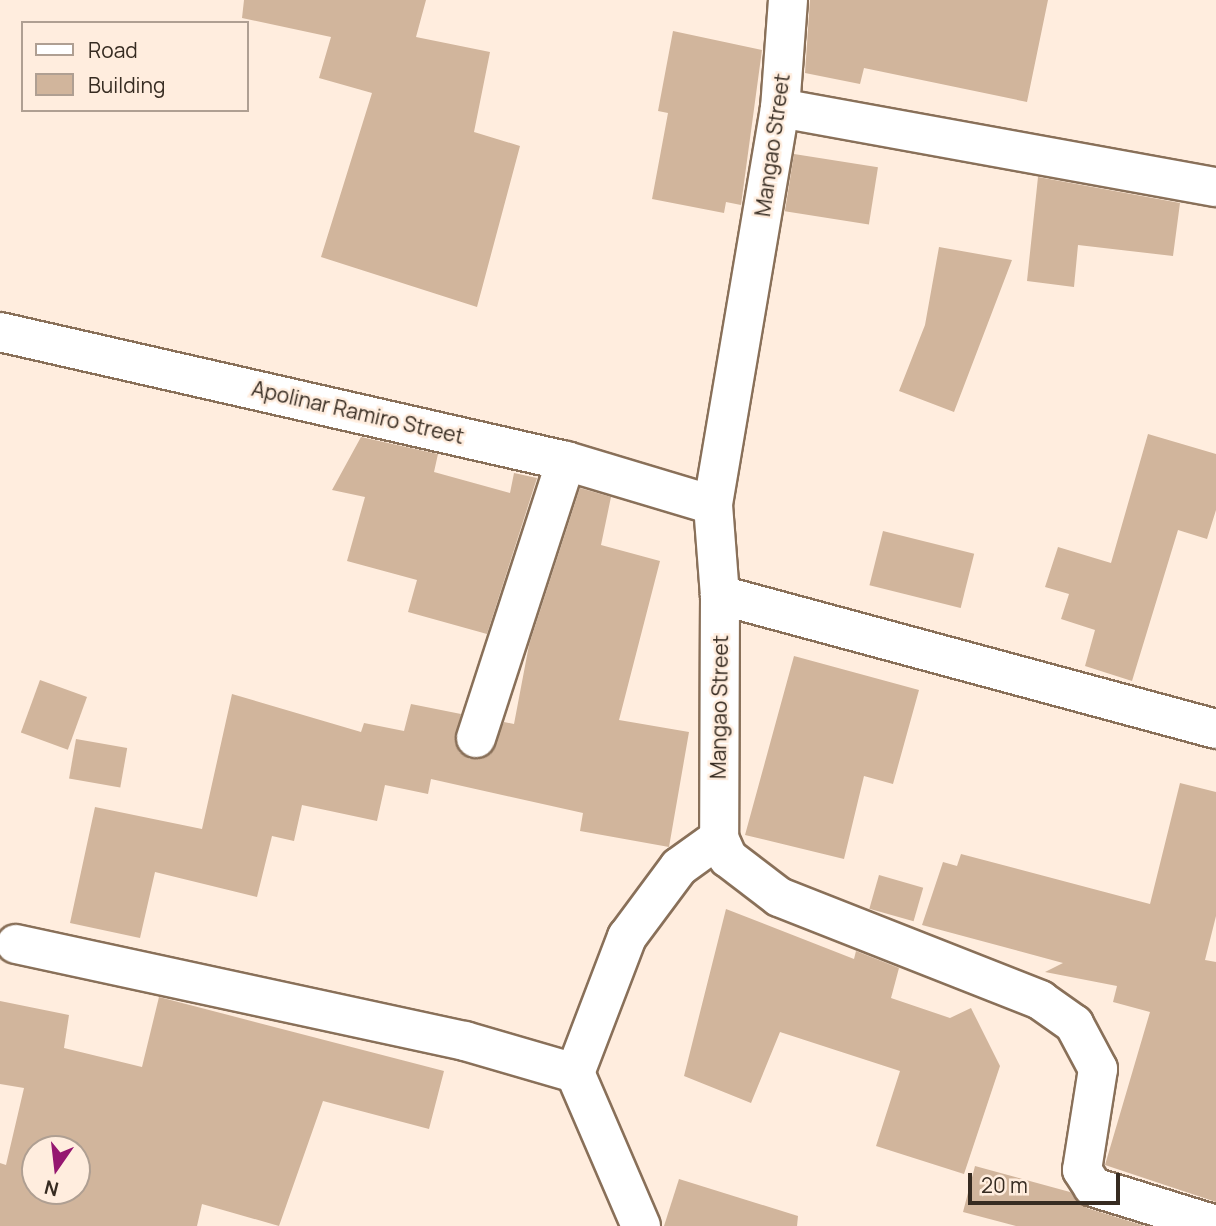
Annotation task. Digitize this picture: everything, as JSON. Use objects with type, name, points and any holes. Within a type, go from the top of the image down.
[{"type":"street","name":"Mangao Street","points":[[719,838],[720,595],[713,505],[780,108],[788,0]]},
{"type":"street","points":[[780,108],[1216,187]]},
{"type":"street","name":"Apolinar Ramiro Street","points":[[0,332],[566,461],[713,505]]},
{"type":"street","points":[[476,738],[566,461]]},
{"type":"street","points":[[720,595],[1216,729]]},
{"type":"street","points":[[641,1226],[575,1073],[627,937],[679,867],[719,838],[728,858],[779,897],[1040,1000],[1074,1024],[1098,1069],[1082,1170],[1093,1187],[1216,1225]]},
{"type":"street","points":[[16,944],[465,1041],[575,1073]]},
{"type":"building","points":[[244,0],[426,0],[416,37],[490,52],[474,132],[520,146],[477,307],[321,257],[372,93],[319,78],[331,37],[242,18]]},
{"type":"building","points":[[810,0],[1048,0],[1027,102],[864,68],[860,84],[805,73]]},
{"type":"building","points":[[673,31],[762,50],[741,205],[726,202],[724,213],[652,199],[668,113],[658,111]]},
{"type":"building","points":[[794,154],[878,167],[869,225],[785,211]]},
{"type":"building","points":[[1038,177],[1180,203],[1173,256],[1078,245],[1074,287],[1027,281]]},
{"type":"building","points":[[939,247],[1012,260],[954,412],[899,391],[925,325]]},
{"type":"building","points":[[1148,434],[1216,454],[1216,510],[1207,539],[1178,530],[1132,681],[1085,666],[1095,630],[1061,619],[1069,594],[1045,587],[1058,547],[1111,563]]},
{"type":"building","points":[[361,437],[438,454],[434,472],[510,493],[514,473],[537,478],[487,634],[408,612],[417,580],[347,561],[365,497],[332,490]]},
{"type":"building","points":[[580,488],[611,497],[601,545],[660,561],[619,720],[689,732],[669,847],[580,831],[583,813],[431,779],[428,794],[385,785],[377,821],[302,805],[294,841],[272,836],[257,897],[155,872],[140,938],[70,923],[95,807],[202,829],[232,694],[361,732],[364,723],[404,731],[411,704],[461,714],[455,742],[459,752],[470,759],[490,755],[504,722],[514,724],[529,645]]},
{"type":"building","points":[[883,531],[974,554],[961,608],[869,585]]},
{"type":"building","points":[[794,656],[919,690],[893,784],[864,776],[844,859],[745,835]]},
{"type":"building","points":[[40,680],[87,697],[68,750],[21,733]]},
{"type":"building","points":[[76,739],[127,748],[120,787],[69,778]]},
{"type":"building","points":[[1180,783],[1216,792],[1216,916],[1205,960],[1216,962],[1216,1202],[1105,1165],[1150,1012],[1113,1002],[1117,986],[1045,972],[1063,963],[922,925],[943,862],[957,866],[961,854],[1150,904]]},
{"type":"building","points":[[879,875],[923,888],[914,921],[869,909]]},
{"type":"building","points":[[726,909],[854,959],[856,951],[899,968],[891,998],[950,1018],[971,1008],[1000,1066],[964,1174],[876,1146],[900,1071],[780,1032],[751,1103],[684,1076]]},
{"type":"building","points":[[159,997],[444,1071],[429,1129],[323,1101],[279,1226],[202,1204],[197,1226],[0,1226],[0,1163],[6,1165],[24,1088],[0,1084],[0,1001],[69,1015],[64,1048],[142,1067]]},
{"type":"building","points":[[975,1166],[1070,1192],[1087,1208],[1145,1226],[1016,1226],[963,1212]]},
{"type":"building","points":[[679,1179],[798,1216],[797,1226],[664,1226]]}]
